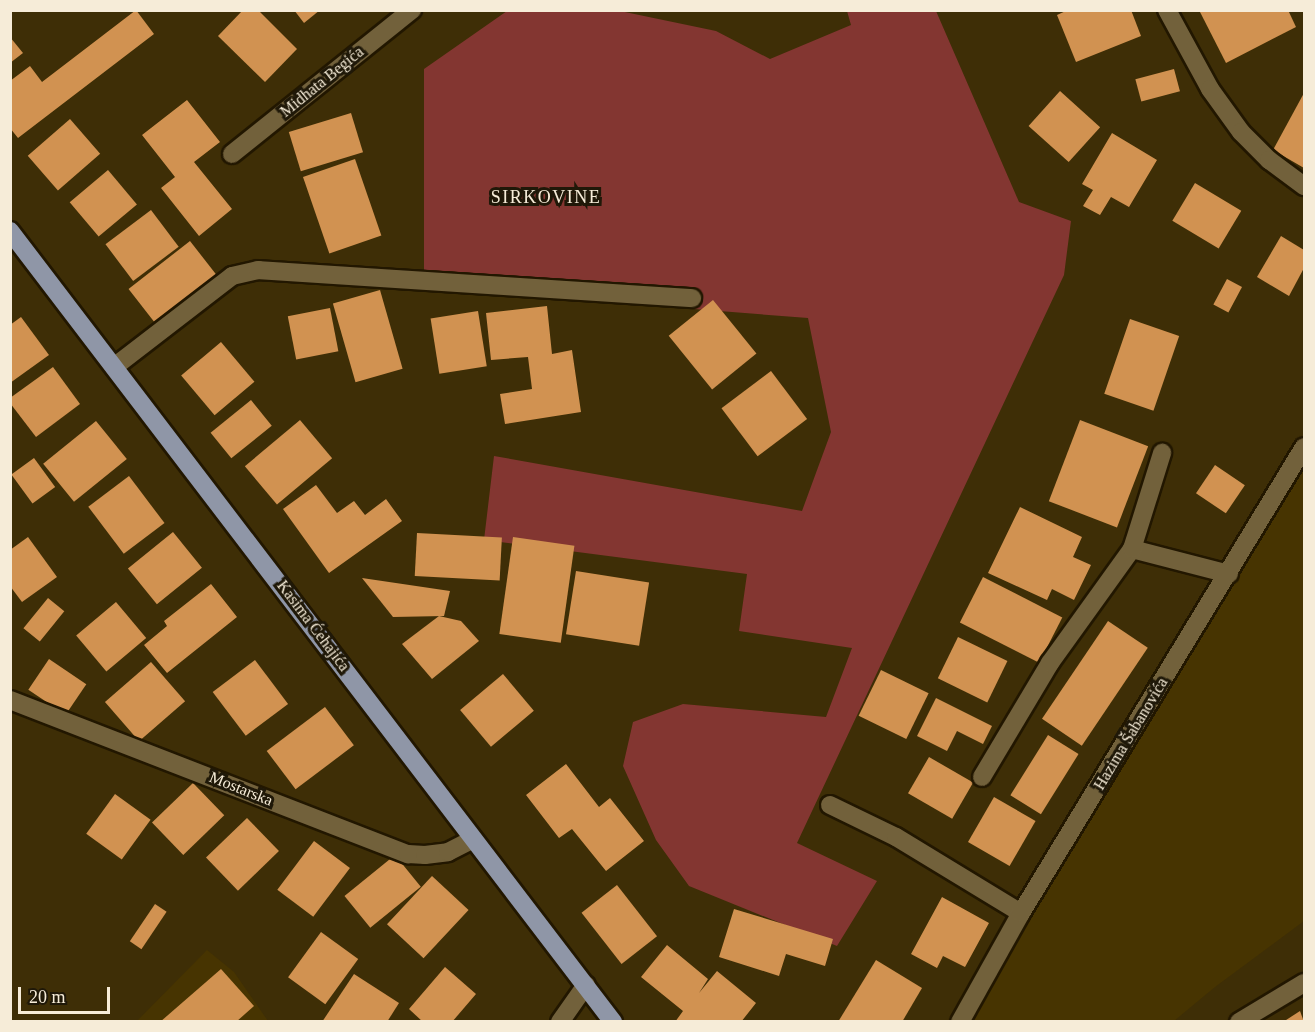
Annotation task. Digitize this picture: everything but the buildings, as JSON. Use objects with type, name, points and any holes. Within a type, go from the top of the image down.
[{"type":"main road","name":"Kasima Ćehajića","points":[[10,231],[613,1022]]},
{"type":"street","name":"Midhata Begića","points":[[232,154],[412,10]]},
{"type":"street","points":[[1167,10],[1210,89],[1241,132],[1269,160],[1305,186]]},
{"type":"street","points":[[114,367],[232,276],[258,270],[692,298]]},
{"type":"street","name":"Hazima Šabanovića","points":[[960,1022],[1022,913],[1305,447]]},
{"type":"street","points":[[982,777],[1050,663],[1132,549],[1162,453]]},
{"type":"street","points":[[1132,549],[1229,574]]},
{"type":"street","name":"Mostarska","points":[[10,700],[408,854],[426,855],[448,852],[473,838]]},
{"type":"street","points":[[830,805],[896,837],[1022,913]]},
{"type":"street","points":[[1239,1022],[1305,983]]},
{"type":"street","points":[[560,1022],[586,986]]},
{"type":"shaded area","points":[[507,11],[620,11],[716,31],[770,59],[851,25],[847,11],[936,11],[1019,202],[1071,221],[1064,275],[797,843],[877,881],[837,946],[689,886],[656,840],[623,766],[633,722],[683,704],[826,717],[852,648],[739,631],[747,574],[484,540],[494,456],[802,511],[831,432],[808,318],[424,288],[424,69]]},
{"type":"shaded area","points":[[1304,447],[1304,921],[1215,987],[1174,1021],[960,1022]]},
{"type":"shaded area","points":[[207,950],[234,972],[268,1021],[136,1022]]},
{"type":"district","name":"SIRKOVINE","points":[[546,197]]}]
